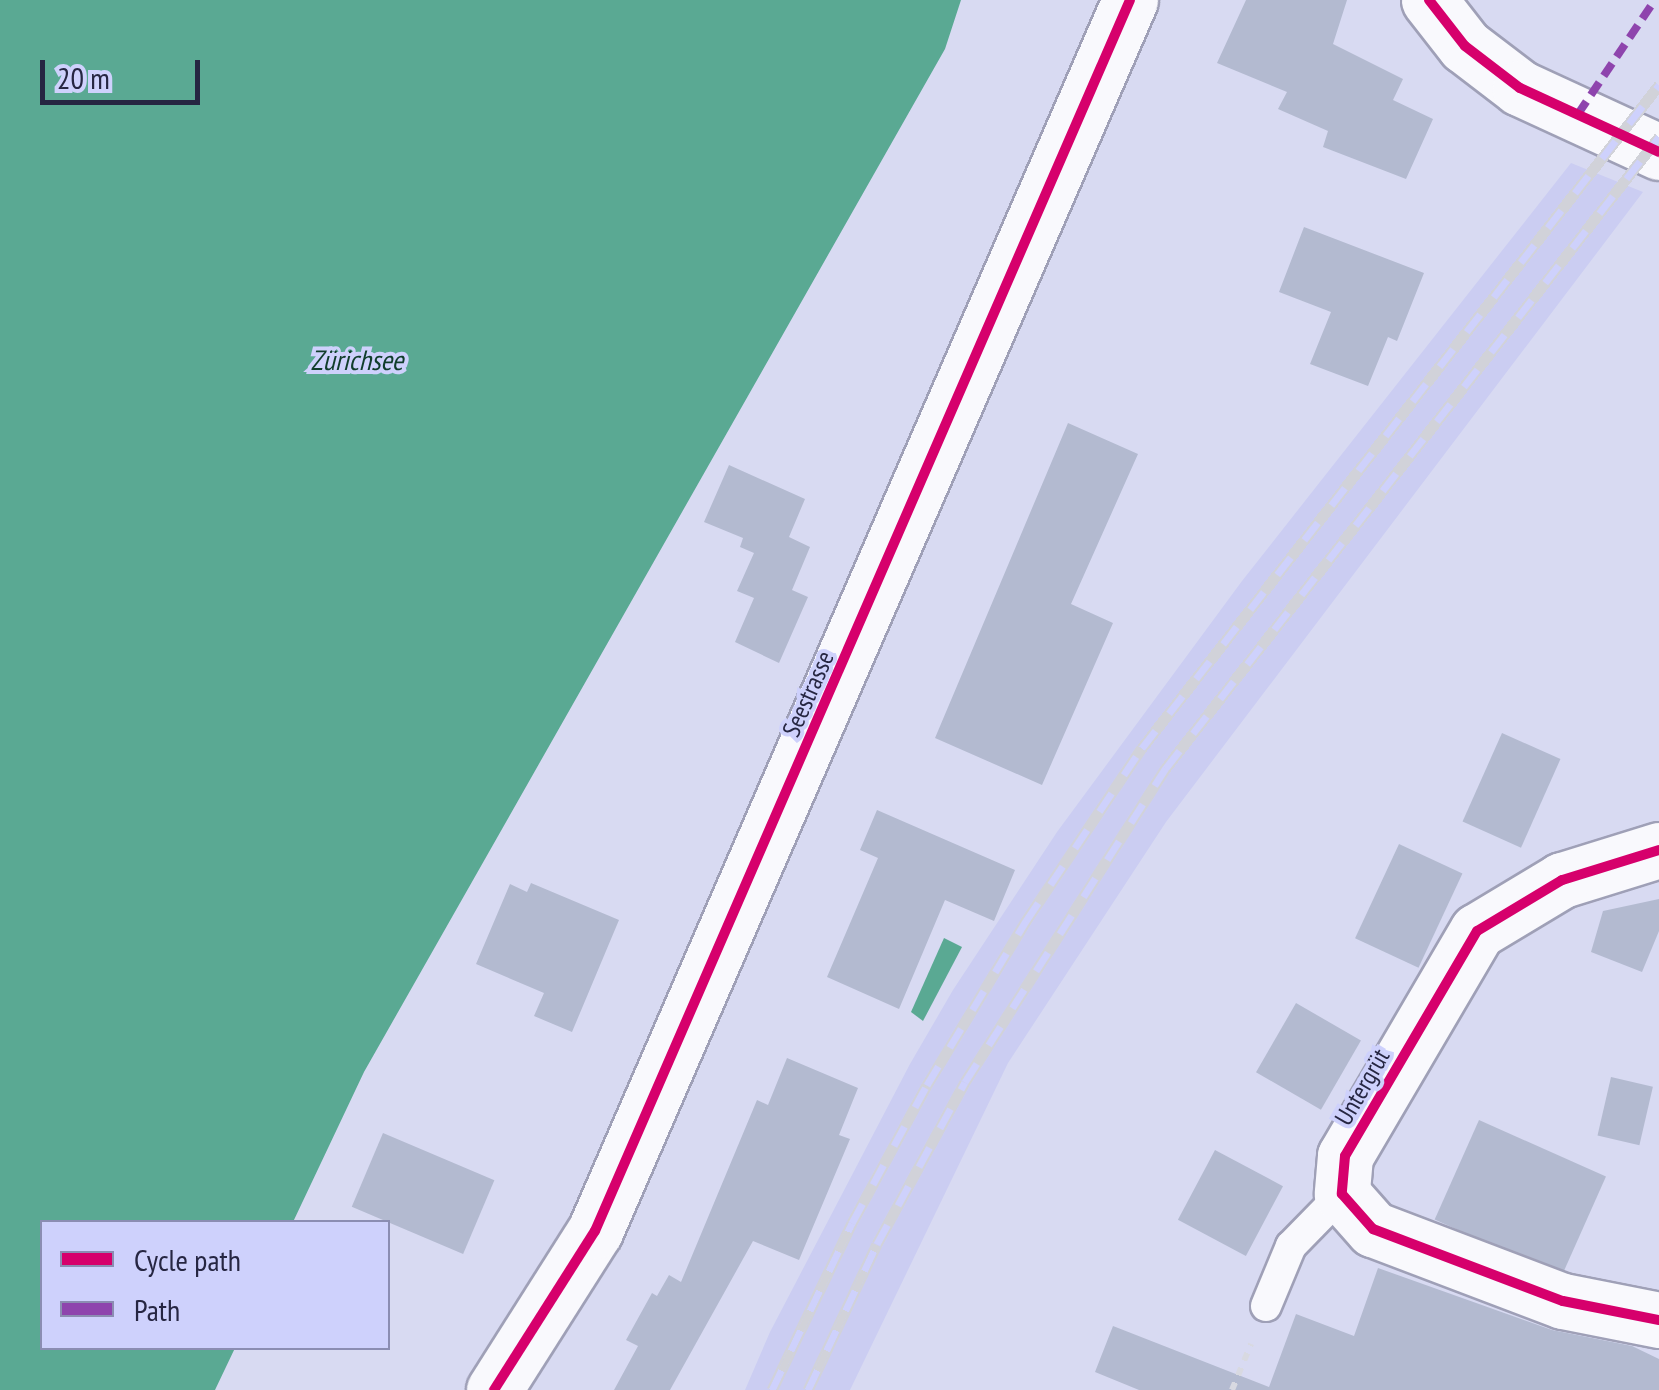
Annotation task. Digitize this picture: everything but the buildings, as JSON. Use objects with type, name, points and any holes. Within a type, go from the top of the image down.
[{"type":"main road","name":"Seestrasse","points":[[494,1390],[594,1231],[1130,0]]},
{"type":"main road","points":[[1429,0],[1465,46],[1520,88],[1659,152]]},
{"type":"main road","name":"Untergrüt","points":[[1342,1194],[1344,1156],[1476,931],[1562,880],[1659,850]]},
{"type":"main road","points":[[1342,1194],[1373,1229],[1563,1301],[1659,1320]]},
{"type":"lane","points":[[1266,1306],[1290,1246],[1342,1194]]},
{"type":"shaded area","points":[[1571,163],[1643,192],[1166,822],[1008,1063],[850,1390],[745,1390],[770,1332],[910,1064],[953,990],[1057,832],[1242,581]]},
{"type":"water","name":"Zürichsee","points":[[0,0],[961,0],[945,49],[364,1072],[294,1220],[40,1220],[40,1350],[234,1350],[215,1390],[0,1390]]},
{"type":"water","points":[[944,938],[962,947],[923,1021],[911,1012]]},
{"type":"railway","points":[[772,1390],[852,1223],[927,1085],[1026,921],[1142,748],[1659,85]]},
{"type":"railway","points":[[808,1390],[877,1244],[965,1082],[1166,768],[1659,137]]},
{"type":"marked path","points":[[1578,114],[1655,0]]},
{"type":"cycle path","points":[[494,1390],[595,1231],[1130,0]]},
{"type":"cycle path","points":[[1429,0],[1465,46],[1520,88],[1659,152]]},
{"type":"cycle path","points":[[1659,850],[1562,880],[1477,931],[1345,1156],[1342,1194],[1373,1229],[1563,1301],[1659,1320]]}]
